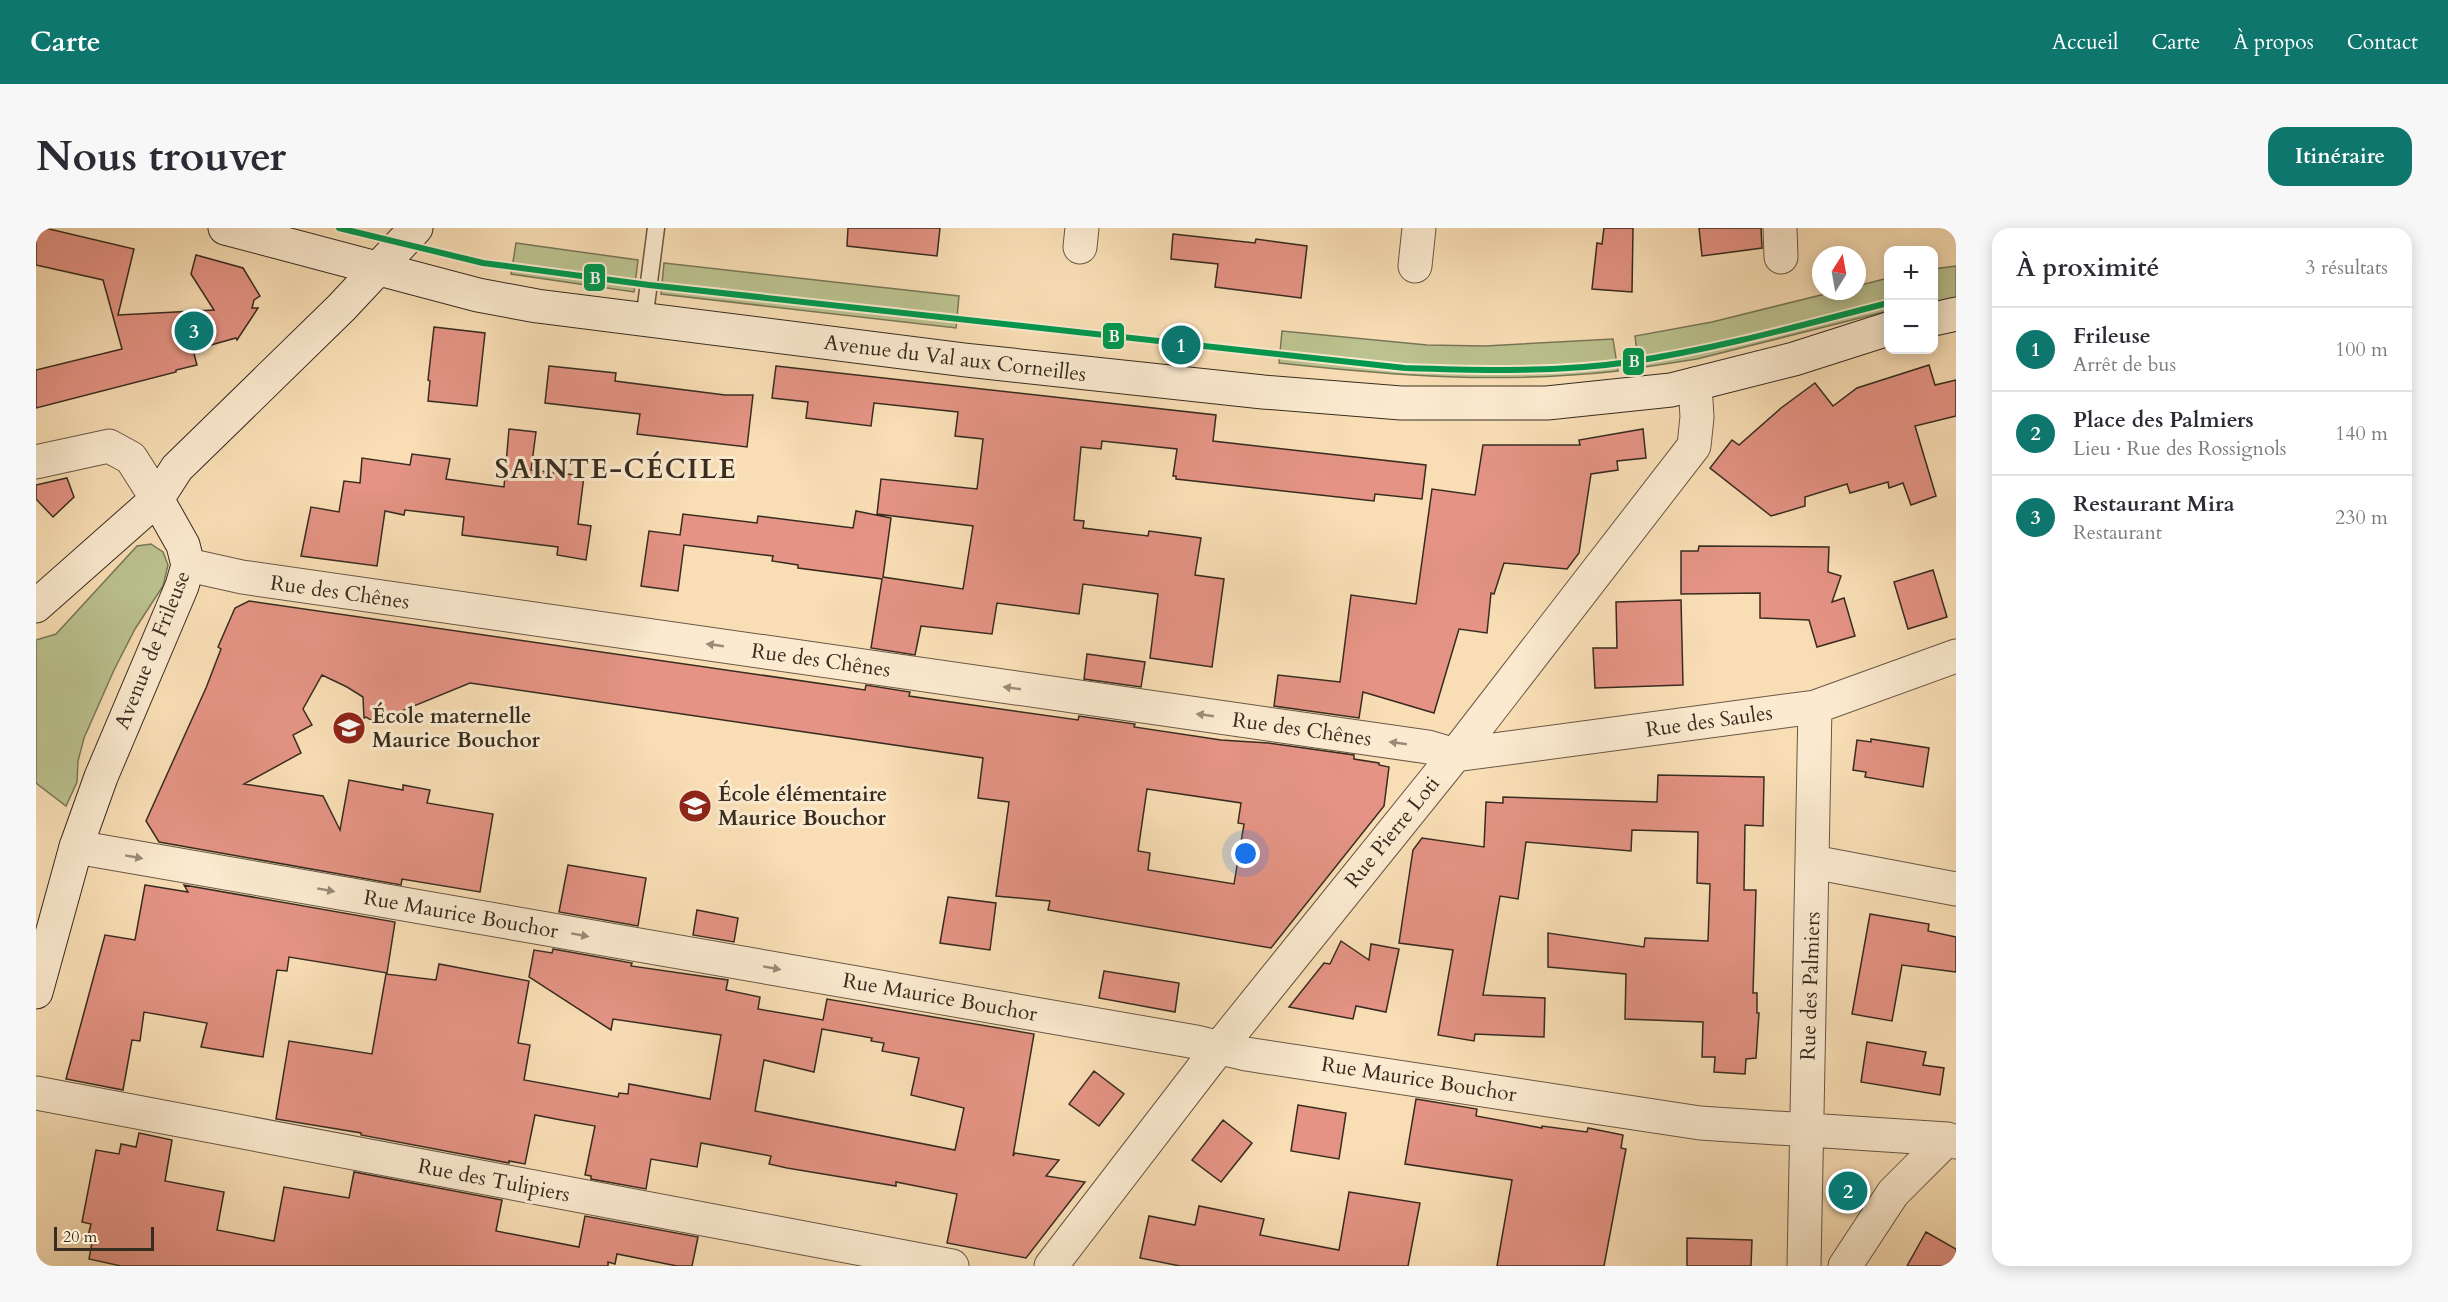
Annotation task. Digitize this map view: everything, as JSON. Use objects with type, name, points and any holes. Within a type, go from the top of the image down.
[{"type":"street","name":"Avenue du Val aux Corneilles","points":[[225,228],[478,295],[644,321],[1263,392],[1401,403],[1547,403],[1671,390],[1794,359],[1884,330]]},
{"type":"street","points":[[36,606],[157,499],[177,468],[416,228]]},
{"type":"street","points":[[1415,266],[1419,228]]},
{"type":"street","points":[[1938,318],[1956,314]]},
{"type":"street","name":"Rue Pierre Loti","points":[[1050,1266],[1220,1047],[1455,755],[1694,447],[1697,417],[1695,384]]},
{"type":"street","name":"Avenue de Frileuse","points":[[36,462],[109,446],[131,458],[183,545],[188,565],[182,586],[101,777],[76,847],[36,992]]},
{"type":"street","name":"Rue des Chênes","points":[[188,565],[242,578],[1416,746],[1455,755]]},
{"type":"street","name":"Rue des Saules","points":[[1455,755],[1815,707],[1956,656]]},
{"type":"street","name":"Rue des Palmiers","points":[[1804,1266],[1805,1130],[1814,862],[1815,707]]},
{"type":"street","name":"Rue Maurice Bouchor","points":[[76,847],[1220,1047],[1246,1054],[1701,1123],[1952,1140]]},
{"type":"street","points":[[1814,862],[1956,889]]},
{"type":"street","name":"Rue des Tulipiers","points":[[36,1093],[952,1266]]},
{"type":"street","points":[[1845,1266],[1893,1193],[1952,1140]]},
{"type":"lane","points":[[644,321],[656,228]]},
{"type":"green space","points":[[516,243],[638,260],[634,292],[511,274]]},
{"type":"green space","points":[[664,263],[959,296],[956,328],[661,294]]},
{"type":"green space","points":[[1956,266],[1956,298],[1938,301],[1938,268]]},
{"type":"green space","points":[[1884,279],[1884,312],[1697,359],[1639,368],[1635,336],[1712,322],[1812,297],[1812,300],[1866,300],[1866,284]]},
{"type":"green space","points":[[1282,331],[1427,345],[1485,346],[1613,339],[1618,371],[1490,378],[1407,375],[1279,363]]},
{"type":"green space","points":[[151,544],[163,552],[168,565],[163,586],[135,629],[84,738],[78,761],[77,782],[66,806],[36,783],[36,640],[56,634],[137,546]]},
{"type":"building","points":[[36,228],[45,228],[134,249],[118,315],[214,310],[191,274],[196,255],[243,268],[260,296],[254,300],[252,308],[258,308],[237,340],[236,338],[193,350],[197,365],[36,408],[36,370],[122,349],[103,280],[36,265]]},
{"type":"building","points":[[848,228],[940,228],[937,256],[847,246]]},
{"type":"building","points":[[1604,228],[1633,228],[1632,292],[1592,289],[1597,243],[1602,244]]},
{"type":"building","points":[[1699,228],[1761,228],[1762,248],[1702,256]]},
{"type":"building","points":[[1173,234],[1255,243],[1256,239],[1307,246],[1301,298],[1215,287],[1218,264],[1171,259]]},
{"type":"building","points":[[434,327],[485,333],[477,406],[428,401]]},
{"type":"building","points":[[1929,365],[1935,385],[1956,380],[1956,416],[1915,426],[1936,496],[1911,505],[1903,483],[1889,488],[1888,482],[1850,493],[1847,484],[1805,497],[1805,506],[1771,516],[1710,468],[1732,440],[1739,445],[1781,408],[1815,383],[1833,406],[1857,388]]},
{"type":"building","points":[[549,366],[616,373],[615,381],[725,395],[753,395],[747,447],[637,434],[640,414],[545,403]]},
{"type":"building","points":[[776,366],[1216,415],[1213,441],[1426,465],[1422,499],[1375,494],[1374,501],[1176,479],[1176,476],[1173,476],[1177,449],[1102,441],[1101,449],[1081,447],[1074,520],[1084,521],[1083,528],[1148,536],[1149,531],[1201,538],[1195,575],[1224,579],[1212,667],[1150,658],[1158,594],[1083,584],[1079,614],[997,603],[992,634],[921,626],[915,655],[871,648],[882,579],[798,568],[798,565],[772,561],[773,556],[684,545],[678,591],[641,586],[649,531],[680,535],[683,514],[757,523],[758,516],[853,528],[856,511],[891,518],[883,577],[963,589],[973,526],[877,514],[881,479],[977,489],[983,439],[955,436],[958,412],[874,403],[871,426],[806,418],[808,402],[772,398]]},
{"type":"building","points":[[509,429],[536,432],[531,470],[584,476],[578,524],[591,526],[586,560],[557,555],[558,547],[462,535],[464,517],[405,510],[404,515],[385,511],[377,566],[301,556],[311,507],[339,512],[344,481],[360,483],[362,458],[410,465],[412,454],[450,459],[446,479],[504,487]]},
{"type":"building","points":[[1643,429],[1646,458],[1617,461],[1618,470],[1591,474],[1579,553],[1567,569],[1504,563],[1494,594],[1491,593],[1487,633],[1459,629],[1434,713],[1363,692],[1359,718],[1274,706],[1278,675],[1340,682],[1351,595],[1416,604],[1432,489],[1475,495],[1483,445],[1580,445],[1579,440]]},
{"type":"building","points":[[67,478],[74,497],[53,517],[36,499],[36,485]]},
{"type":"building","points":[[1699,546],[1829,547],[1828,572],[1841,576],[1832,602],[1844,598],[1855,636],[1817,647],[1809,620],[1760,618],[1760,593],[1681,594],[1681,551],[1698,551]]},
{"type":"building","points":[[1933,570],[1947,617],[1908,629],[1894,582]]},
{"type":"building","points":[[1681,600],[1683,685],[1595,688],[1593,648],[1617,648],[1616,602]]},
{"type":"building","points":[[249,601],[865,690],[866,685],[910,692],[909,696],[1078,720],[1079,716],[1221,740],[1268,743],[1354,755],[1354,759],[1389,767],[1384,806],[1271,948],[1048,910],[1050,901],[996,896],[1009,802],[978,798],[983,758],[470,683],[394,714],[389,721],[378,724],[364,718],[363,697],[322,675],[303,709],[312,725],[293,735],[301,753],[244,784],[323,796],[340,830],[349,780],[403,790],[403,785],[430,790],[427,803],[493,814],[480,892],[402,879],[401,885],[159,842],[146,821],[206,688],[221,649],[218,647],[235,608]],"holes":[[[1147,789],[1241,803],[1238,823],[1244,824],[1234,884],[1148,870],[1150,853],[1138,851]]]},
{"type":"building","points":[[1087,654],[1145,662],[1141,687],[1084,679]]},
{"type":"building","points":[[1871,739],[1929,748],[1923,787],[1865,777],[1866,772],[1853,770],[1857,740],[1871,742]]},
{"type":"building","points":[[1658,775],[1764,777],[1763,826],[1745,825],[1744,890],[1756,890],[1753,993],[1757,993],[1757,1013],[1759,1013],[1756,1058],[1746,1059],[1745,1074],[1714,1072],[1715,1057],[1702,1057],[1703,1022],[1625,1019],[1626,974],[1548,967],[1548,933],[1644,947],[1645,938],[1708,941],[1710,884],[1697,883],[1698,832],[1632,830],[1631,851],[1526,842],[1518,899],[1500,896],[1483,995],[1545,998],[1544,1037],[1475,1034],[1474,1041],[1438,1035],[1453,950],[1399,943],[1413,850],[1422,838],[1484,847],[1486,802],[1503,803],[1503,797],[1657,802]]},
{"type":"building","points":[[568,865],[646,878],[638,926],[559,912]]},
{"type":"building","points":[[145,885],[188,892],[184,885],[395,922],[387,973],[289,957],[287,971],[277,970],[263,1057],[201,1047],[207,1023],[144,1012],[140,1041],[132,1040],[123,1090],[66,1079],[105,935],[135,940]]},
{"type":"building","points":[[948,897],[996,903],[990,950],[940,943]]},
{"type":"building","points":[[697,910],[738,918],[734,942],[693,935]]},
{"type":"building","points":[[1870,914],[1929,924],[1928,931],[1956,937],[1956,972],[1902,965],[1892,1021],[1852,1014]]},
{"type":"building","points":[[1341,941],[1369,960],[1371,944],[1399,949],[1386,1012],[1356,1006],[1353,1019],[1289,1007],[1324,963],[1330,964]]},
{"type":"building","points":[[553,949],[632,963],[631,966],[728,980],[726,990],[760,997],[758,1009],[823,1020],[827,999],[1034,1034],[1013,1156],[1015,1153],[1059,1160],[1046,1176],[1085,1182],[1026,1258],[947,1243],[957,1194],[896,1182],[896,1186],[787,1168],[769,1164],[771,1156],[701,1143],[697,1167],[651,1159],[646,1189],[591,1179],[591,1176],[585,1175],[595,1126],[535,1115],[525,1164],[509,1161],[509,1163],[361,1135],[361,1133],[276,1119],[289,1041],[372,1054],[386,974],[436,980],[439,964],[529,981],[518,1043],[530,1045],[524,1080],[618,1097],[619,1093],[628,1094],[629,1084],[710,1099],[721,1035],[613,1019],[611,1030],[529,977],[534,950],[552,953]],"holes":[[[822,1029],[872,1038],[871,1041],[884,1043],[882,1051],[919,1058],[911,1095],[964,1108],[955,1150],[755,1111],[764,1060],[814,1072]]]},
{"type":"building","points":[[1104,971],[1179,983],[1175,1012],[1099,998]]},
{"type":"building","points":[[1867,1042],[1926,1052],[1923,1065],[1944,1068],[1940,1095],[1861,1082]]},
{"type":"building","points":[[1094,1071],[1124,1094],[1099,1126],[1069,1104]]},
{"type":"building","points":[[1416,1099],[1477,1109],[1476,1116],[1542,1128],[1542,1126],[1587,1132],[1588,1128],[1623,1135],[1621,1148],[1626,1149],[1604,1266],[1497,1266],[1512,1180],[1405,1164]]},
{"type":"building","points":[[1298,1105],[1346,1113],[1339,1159],[1291,1151]]},
{"type":"building","points":[[1223,1120],[1252,1143],[1221,1182],[1192,1160]]},
{"type":"building","points":[[139,1133],[172,1140],[165,1181],[224,1192],[217,1230],[274,1241],[284,1187],[349,1198],[354,1172],[502,1200],[496,1231],[579,1247],[585,1216],[698,1237],[692,1266],[677,1266],[617,1254],[615,1264],[608,1262],[608,1266],[121,1266],[89,1259],[93,1237],[88,1236],[91,1224],[82,1222],[96,1150],[119,1154],[121,1144],[136,1147]]},
{"type":"building","points":[[1349,1192],[1420,1203],[1408,1266],[1180,1266],[1140,1258],[1149,1216],[1195,1225],[1199,1206],[1264,1219],[1260,1235],[1339,1250]]},
{"type":"building","points":[[1926,1232],[1956,1249],[1956,1266],[1907,1266]]},
{"type":"building","points":[[1687,1238],[1752,1240],[1751,1266],[1687,1266]]},
{"type":"transit line","name":"B","points":[[339,228],[483,263],[649,285],[1405,368],[1545,369],[1629,362],[1727,343],[1884,304]]},
{"type":"place","name":"Restaurant Mira","points":[[194,331]]},
{"type":"place","name":"Frileuse","points":[[1181,345]]},
{"type":"place","name":"École maternelle Maurice Bouchor","points":[[349,728]]},
{"type":"place","name":"École élémentaire Maurice Bouchor","points":[[695,806]]},
{"type":"place","name":"Place des Palmiers","points":[[1848,1191]]},
{"type":"district","name":"SAINTE-CÉCILE","points":[[616,469]]}]
